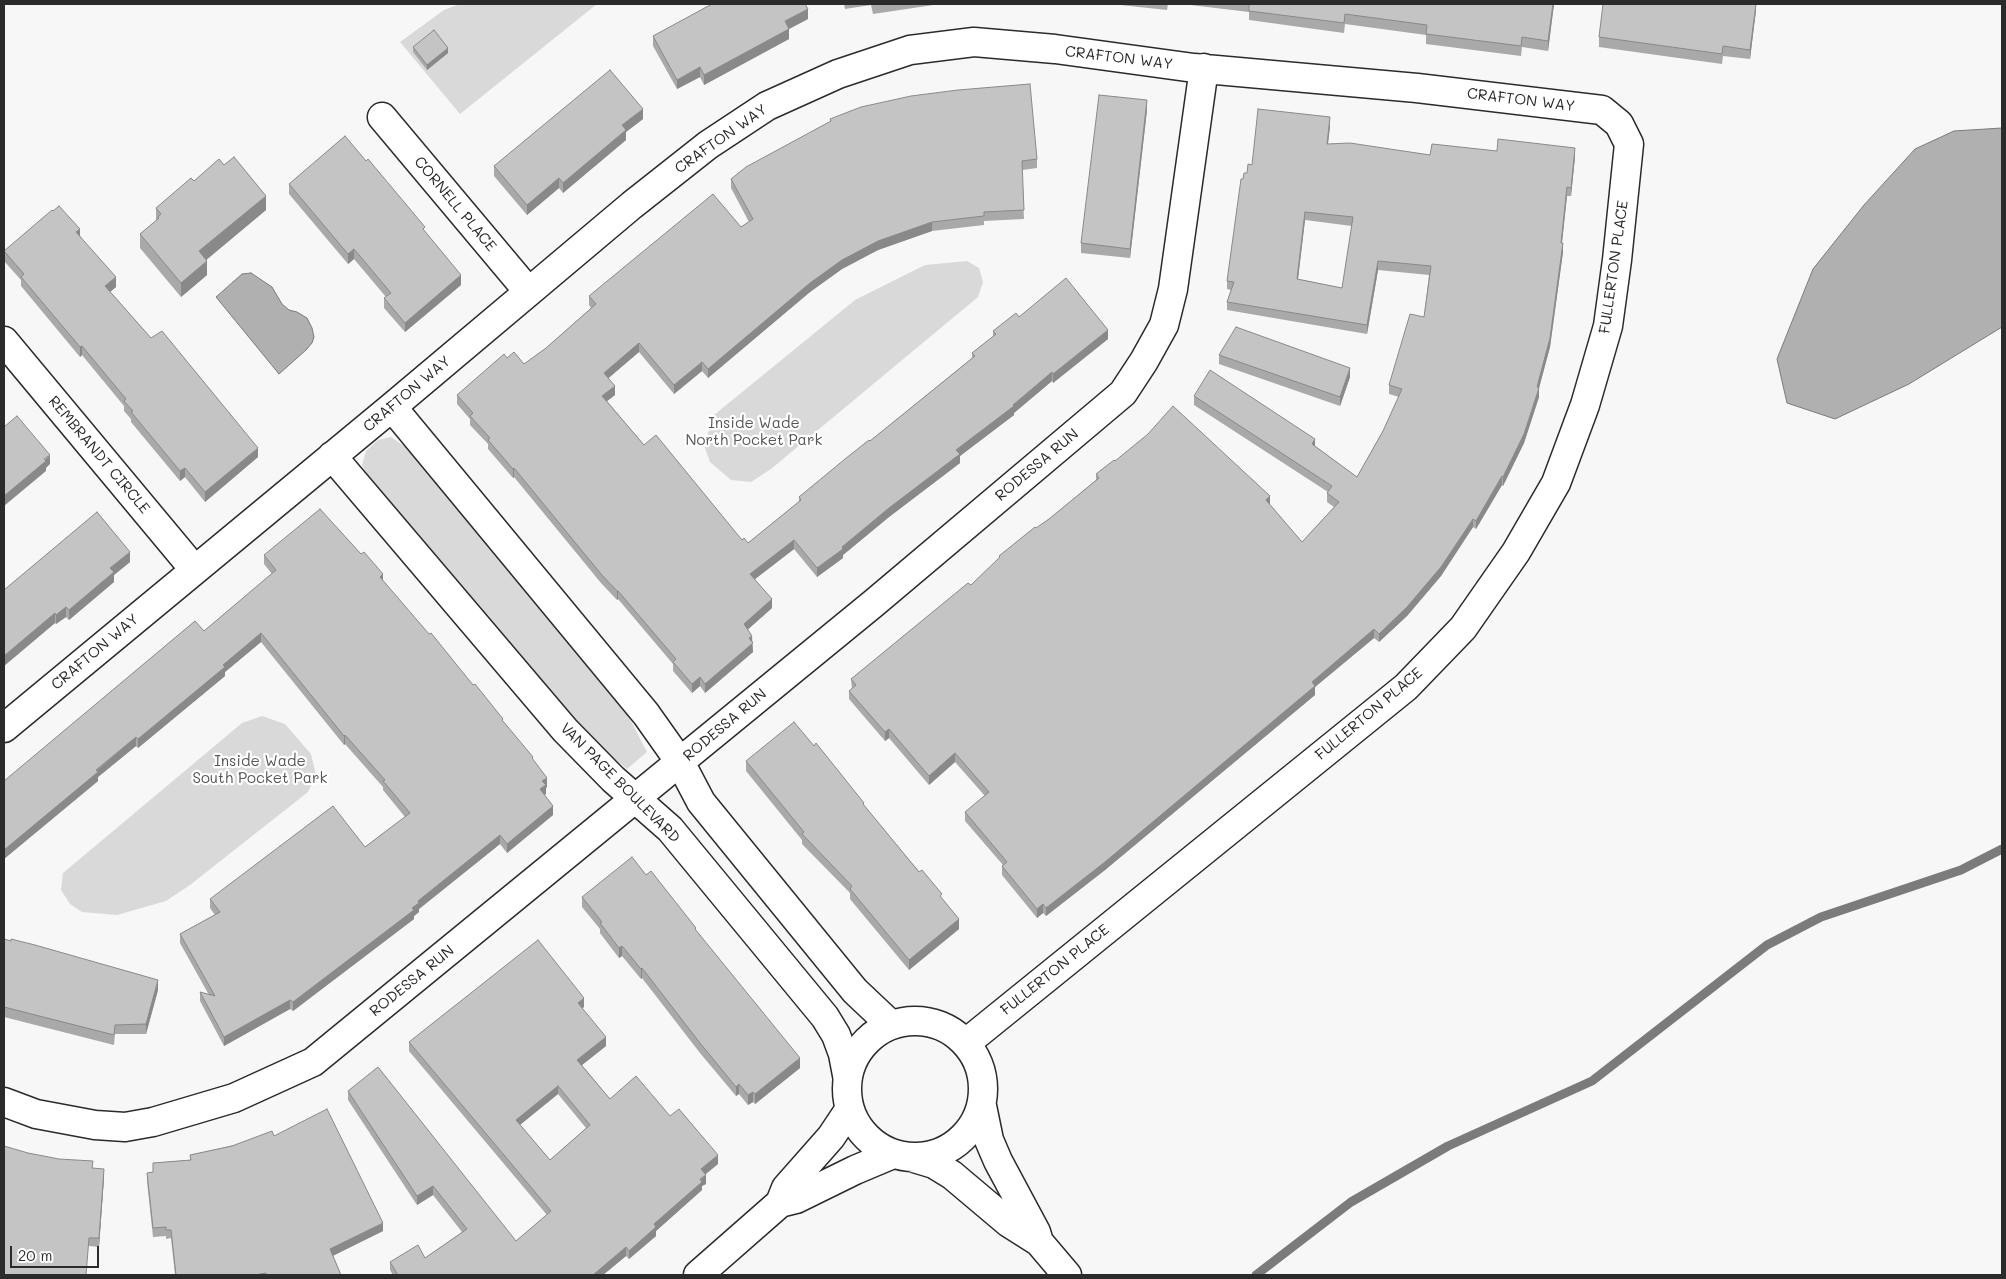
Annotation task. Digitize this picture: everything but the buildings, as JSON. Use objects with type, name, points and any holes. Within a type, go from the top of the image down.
[{"type":"street","name":"CRAFTON WAY","points":[[4,728],[528,292],[708,145],[767,106],[838,74],[910,50],[974,42],[1055,49],[1204,68],[1417,88],[1602,110],[1619,124]]},
{"type":"street","name":"RODESSA RUN","points":[[4,1102],[36,1114],[95,1125],[125,1127],[153,1122],[234,1098],[313,1062],[874,603],[1123,393],[1164,325],[1173,289],[1204,68]]},
{"type":"street","name":"CORNELL PLACE","points":[[382,117],[528,292]]},
{"type":"street","name":"FULLERTON PLACE","points":[[966,1043],[1406,687],[1463,628],[1516,552],[1556,483],[1585,405],[1608,326],[1617,260],[1629,144],[1619,124]]},
{"type":"street","name":"REMBRANDT CIRCLE","points":[[9,359],[194,569]]},
{"type":"street","points":[[392,407],[646,714],[680,762],[701,802],[852,988],[890,1024]]},
{"type":"street","name":"VAN PAGE BOULEVARD","points":[[332,456],[565,730],[604,770],[670,829],[825,1017],[836,1035],[843,1054],[847,1076]]},
{"type":"street","points":[[1039,1242],[1036,1232],[989,1140],[982,1106],[983,1084],[978,1062],[966,1043],[950,1030],[931,1022],[910,1020],[890,1024],[874,1033],[861,1046],[852,1061],[847,1076],[846,1093],[849,1110],[859,1128],[874,1144],[903,1156],[934,1164],[952,1175],[1009,1223],[1039,1242],[1067,1275]]},
{"type":"street","points":[[780,1203],[796,1199],[855,1170],[903,1156],[936,1154],[956,1144],[972,1127],[982,1106]]},
{"type":"street","points":[[698,1275],[780,1203],[786,1188],[831,1137],[849,1110]]},
{"type":"green space","points":[[460,4],[597,4],[460,114],[400,42],[444,10]]},
{"type":"green space","name":"Inside Wade North Pocket Park","points":[[967,261],[979,268],[983,282],[978,297],[771,469],[751,482],[731,480],[710,462],[704,445],[714,415],[855,300],[925,265]]},
{"type":"green space","points":[[391,437],[413,452],[620,700],[647,752],[627,769],[582,732],[373,486],[362,465],[366,451],[378,440]]},
{"type":"green space","name":"Inside Wade South Pocket Park","points":[[262,716],[285,724],[311,754],[316,775],[308,792],[190,885],[166,901],[117,915],[82,912],[70,904],[61,890],[63,873],[242,723]]},
{"type":"shaded area","points":[[2002,128],[2002,327],[1909,384],[1835,419],[1787,403],[1777,359],[1813,269],[1864,205],[1915,149],[1954,131]]},
{"type":"shaded area","points":[[251,273],[272,287],[282,304],[289,310],[307,318],[312,328],[314,337],[312,343],[279,374],[216,297],[242,274]]},
{"type":"waterway","points":[[1256,1275],[1351,1202],[1448,1146],[1592,1081],[1767,945],[1821,917],[1961,870],[2002,849]]}]
